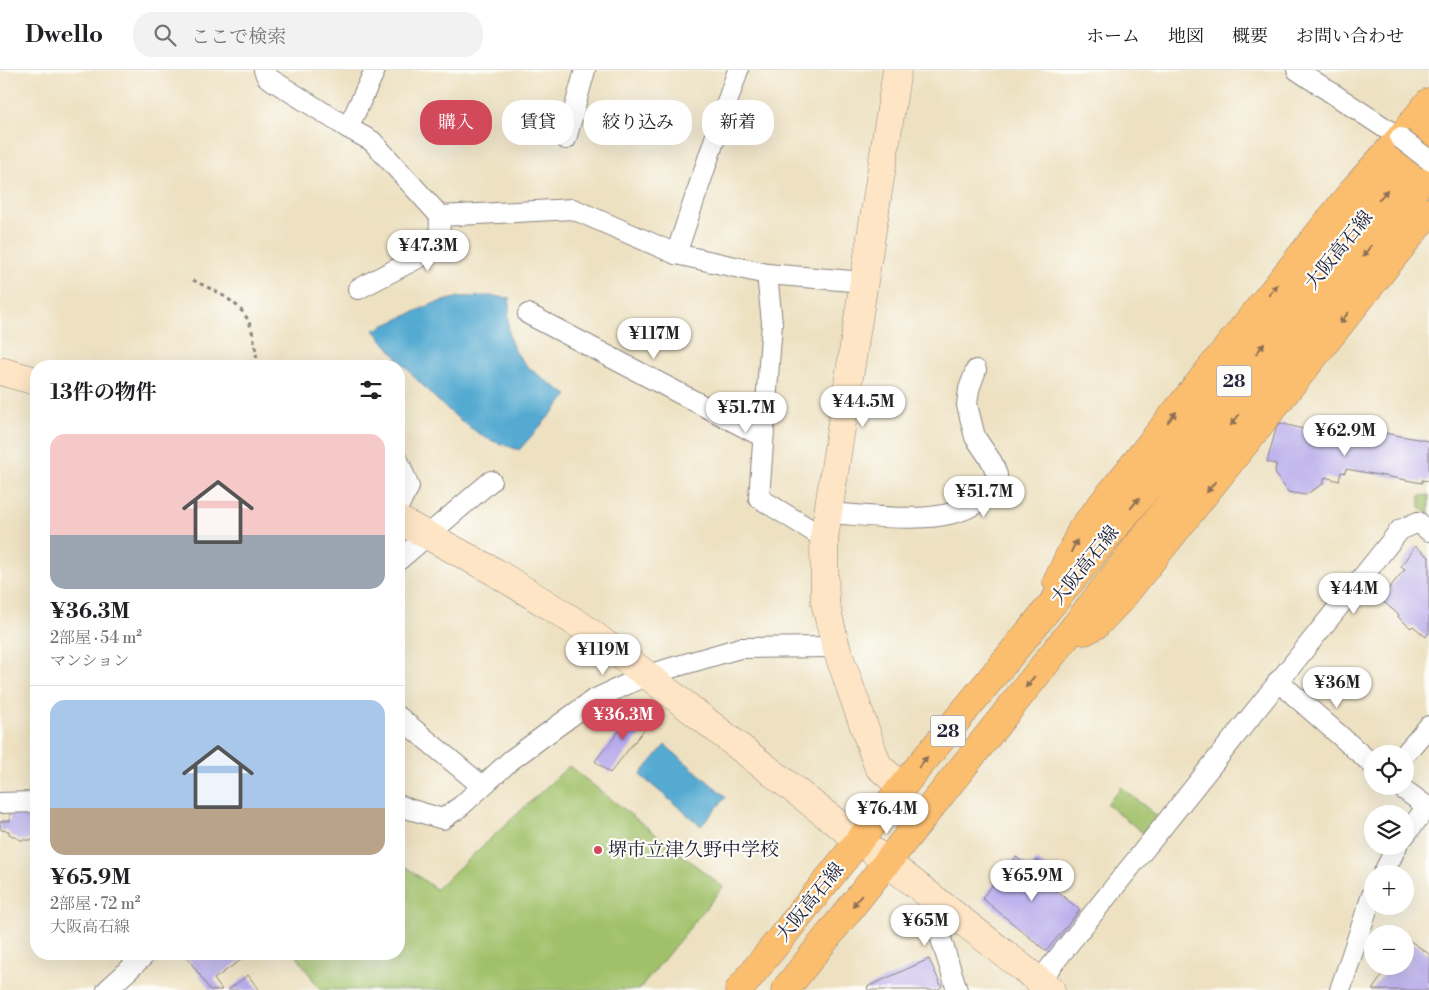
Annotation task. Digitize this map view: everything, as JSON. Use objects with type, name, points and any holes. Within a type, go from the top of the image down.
[{"type":"main road","points":[[1038,622],[1082,529],[1356,187],[1429,102]]},
{"type":"main road","name":"大阪高石線","points":[[739,990],[902,787],[1202,421],[1429,138]]},
{"type":"main road","name":"大阪高石線","points":[[785,990],[1061,644],[1429,171]]},
{"type":"main road","points":[[1061,644],[1096,625],[1122,599],[1429,212]]},
{"type":"street","points":[[348,128],[375,70]]},
{"type":"street","points":[[574,110],[585,70]]},
{"type":"street","points":[[676,254],[738,70]]},
{"type":"street","points":[[897,70],[826,526],[825,602],[836,647],[878,766],[902,787]]},
{"type":"street","points":[[1297,70],[1400,138],[1429,160]]},
{"type":"street","points":[[267,72],[348,128],[372,141],[440,216],[439,247],[358,289]]},
{"type":"street","points":[[440,216],[573,209],[676,254],[767,274],[864,282]]},
{"type":"street","points":[[767,274],[772,323],[759,498],[826,526],[928,518],[958,513],[983,498],[997,475],[992,462],[976,437],[967,405],[969,389],[976,370]]},
{"type":"street","points":[[528,314],[763,437]]},
{"type":"street","points":[[0,371],[30,379]]},
{"type":"street","points":[[405,477],[409,487],[405,494]]},
{"type":"street","points":[[405,555],[491,482]]},
{"type":"street","points":[[405,523],[496,572],[580,625],[1045,985],[1278,681],[1400,530],[1418,522],[1429,531]]},
{"type":"street","points":[[405,807],[443,819],[461,806],[512,760],[593,700],[647,675],[740,648],[836,647]]},
{"type":"street","points":[[1278,681],[1364,757]]},
{"type":"street","points":[[405,722],[482,786]]},
{"type":"street","points":[[1413,745],[1429,726]]},
{"type":"street","points":[[1411,795],[1428,808],[1414,824]]},
{"type":"street","points":[[0,803],[30,802]]},
{"type":"street","points":[[927,894],[956,990]]},
{"type":"street","points":[[1340,990],[1365,915]]},
{"type":"street","points":[[107,990],[140,960]]},
{"type":"path","points":[[193,280],[227,298],[244,312],[251,327],[257,360]]},
{"type":"green space","points":[[1429,495],[1429,515],[1420,507],[1420,496]]},
{"type":"green space","points":[[569,766],[723,887],[639,990],[320,990],[299,960],[405,960],[405,866],[436,889]]},
{"type":"green space","points":[[1121,787],[1157,816],[1143,833],[1107,804]]},
{"type":"water","points":[[490,296],[510,298],[509,334],[517,354],[532,370],[568,395],[519,450],[486,438],[455,416],[426,389],[405,366],[405,360],[399,360],[374,330],[432,304],[459,297]]},
{"type":"water","points":[[665,745],[726,797],[701,826],[640,775]]},
{"type":"building","points":[[1280,423],[1342,439],[1343,433],[1349,434],[1350,427],[1429,441],[1429,481],[1422,480],[1422,483],[1346,469],[1345,473],[1341,472],[1339,481],[1325,477],[1323,484],[1305,495],[1288,492],[1275,473],[1276,464],[1267,462],[1277,425],[1279,426]]},
{"type":"building","points":[[1415,546],[1429,557],[1429,633],[1426,637],[1413,626],[1411,628],[1380,599],[1405,569],[1401,566]]},
{"type":"building","points":[[637,709],[651,721],[610,773],[595,761]]},
{"type":"building","points":[[10,812],[30,812],[30,840],[21,840],[9,834],[9,831],[1,830],[1,821],[10,821]]},
{"type":"building","points":[[1016,857],[1030,868],[1037,860],[1056,875],[1048,884],[1080,910],[1046,951],[982,898]]},
{"type":"building","points":[[1414,944],[1429,954],[1429,990],[1372,990],[1383,975],[1414,975]]},
{"type":"building","points":[[929,959],[942,987],[936,990],[868,990],[867,987]]},
{"type":"building","points":[[189,960],[241,960],[214,979],[222,990],[210,990]]},
{"type":"building","points":[[248,975],[259,990],[228,990]]},
{"type":"place","name":"堺市立津久野中学校","points":[[598,850]]}]
